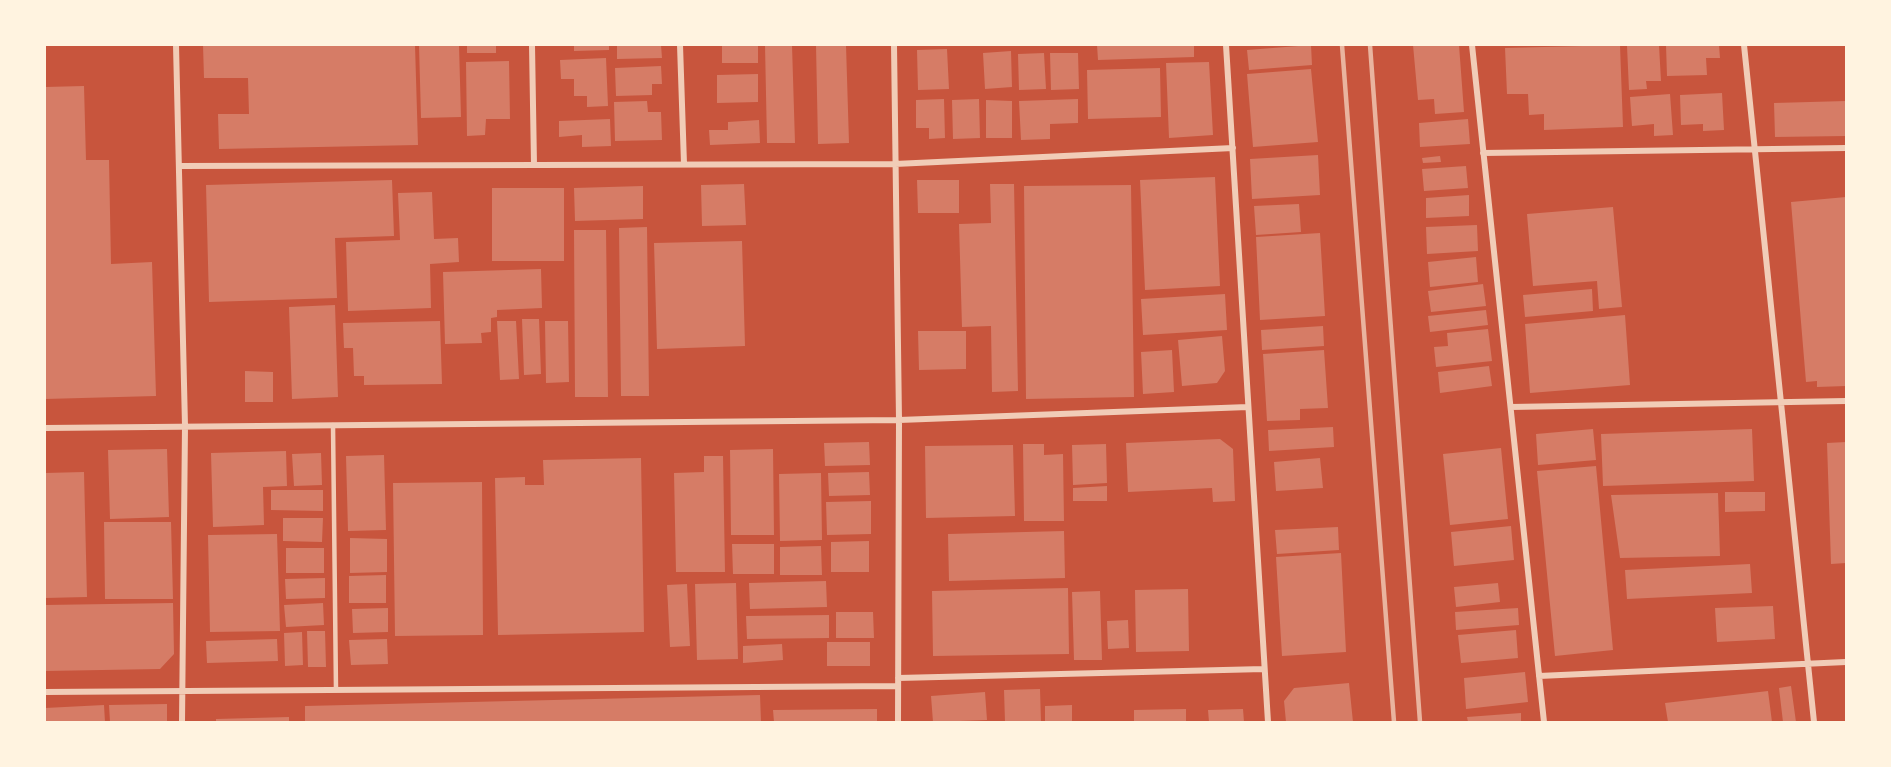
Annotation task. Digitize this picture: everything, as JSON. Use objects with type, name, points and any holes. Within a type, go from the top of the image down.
[{"type":"street","points":[[176,45],[185,426],[182,722]]},
{"type":"street","points":[[532,45],[534,165]]},
{"type":"street","points":[[680,45],[684,164]]},
{"type":"street","points":[[894,45],[899,420],[898,722]]},
{"type":"street","points":[[1226,45],[1268,722]]},
{"type":"street","points":[[1472,45],[1544,722]]},
{"type":"street","points":[[1744,45],[1814,722]]},
{"type":"street","points":[[179,166],[895,164],[1233,148]]},
{"type":"street","points":[[1483,153],[1846,148]]},
{"type":"street","points":[[1511,408],[1846,401]]},
{"type":"street","points":[[45,429],[899,420],[1248,407]]},
{"type":"street","points":[[1539,676],[1846,662]]},
{"type":"street","points":[[898,678],[1264,669]]},
{"type":"street","points":[[45,692],[898,687]]},
{"type":"lane","points":[[333,425],[336,690]]},
{"type":"building","points":[[203,45],[415,45],[418,145],[219,149],[218,114],[249,114],[248,78],[204,78]]},
{"type":"building","points":[[419,45],[459,45],[461,117],[421,118]]},
{"type":"building","points":[[467,45],[496,45],[496,53],[467,53]]},
{"type":"building","points":[[574,45],[609,45],[609,50],[574,51]]},
{"type":"building","points":[[617,45],[661,45],[662,58],[617,59]]},
{"type":"building","points":[[722,45],[758,45],[758,63],[722,63]]},
{"type":"building","points":[[765,45],[792,45],[795,143],[767,143]]},
{"type":"building","points":[[816,45],[846,45],[849,143],[818,144]]},
{"type":"building","points":[[1097,45],[1194,45],[1194,57],[1098,60]]},
{"type":"building","points":[[1311,45],[1312,65],[1249,70],[1247,50]]},
{"type":"building","points":[[1413,45],[1459,45],[1464,112],[1435,114],[1434,99],[1418,100]]},
{"type":"building","points":[[1620,45],[1623,127],[1544,130],[1544,114],[1529,115],[1528,94],[1507,94],[1505,48]]},
{"type":"building","points":[[1659,45],[1661,81],[1646,81],[1647,89],[1629,90],[1627,46]]},
{"type":"building","points":[[1666,45],[1719,45],[1720,58],[1706,58],[1707,75],[1667,76]]},
{"type":"building","points":[[947,49],[949,89],[918,90],[917,50]]},
{"type":"building","points":[[1011,51],[1012,87],[985,89],[983,53]]},
{"type":"building","points":[[1044,53],[1046,89],[1019,90],[1018,54]]},
{"type":"building","points":[[1050,53],[1078,53],[1079,89],[1051,90]]},
{"type":"building","points":[[606,58],[608,106],[587,107],[587,96],[574,96],[574,79],[561,79],[560,60]]},
{"type":"building","points":[[509,61],[510,119],[486,119],[485,135],[467,136],[466,62]]},
{"type":"building","points":[[1209,62],[1213,135],[1169,138],[1166,63]]},
{"type":"building","points":[[661,66],[662,84],[652,84],[652,95],[616,96],[615,68]]},
{"type":"building","points":[[1160,68],[1161,117],[1088,119],[1087,70]]},
{"type":"building","points":[[1311,69],[1318,142],[1253,147],[1247,74]]},
{"type":"building","points":[[758,74],[758,102],[717,103],[717,75]]},
{"type":"building","points":[[84,86],[86,160],[109,160],[111,264],[152,262],[156,396],[45,399],[45,87]]},
{"type":"building","points":[[1722,93],[1724,130],[1703,131],[1703,124],[1681,125],[1680,95]]},
{"type":"building","points":[[1670,94],[1673,135],[1654,136],[1654,124],[1632,126],[1630,97]]},
{"type":"building","points":[[944,99],[945,138],[929,139],[929,128],[916,128],[916,100]]},
{"type":"building","points":[[979,99],[980,138],[953,139],[952,100]]},
{"type":"building","points":[[1078,99],[1078,123],[1050,124],[1050,139],[1021,140],[1019,101]]},
{"type":"building","points":[[986,100],[1012,101],[1012,138],[986,138]]},
{"type":"building","points":[[647,101],[648,112],[661,112],[662,140],[615,141],[614,102]]},
{"type":"building","points":[[1846,101],[1846,136],[1775,137],[1774,103]]},
{"type":"building","points":[[610,119],[611,146],[582,147],[582,135],[559,137],[559,121]]},
{"type":"building","points":[[1468,119],[1470,144],[1420,147],[1419,123]]},
{"type":"building","points":[[759,120],[760,143],[710,145],[709,130],[728,130],[728,122]]},
{"type":"building","points":[[1318,155],[1320,195],[1252,199],[1250,159]]},
{"type":"building","points":[[1440,156],[1441,162],[1423,163],[1422,158]]},
{"type":"building","points":[[1466,166],[1468,188],[1424,191],[1422,169]]},
{"type":"building","points":[[1215,177],[1220,286],[1145,290],[1140,180]]},
{"type":"building","points":[[392,180],[394,236],[335,238],[337,298],[209,302],[206,185]]},
{"type":"building","points":[[917,180],[959,180],[959,213],[918,213]]},
{"type":"building","points":[[744,184],[746,225],[702,226],[701,185]]},
{"type":"building","points":[[990,184],[1014,184],[1018,391],[992,392],[991,326],[962,327],[959,224],[991,223]]},
{"type":"building","points":[[1131,185],[1134,397],[1026,399],[1024,186]]},
{"type":"building","points":[[643,186],[643,219],[575,221],[574,188]]},
{"type":"building","points":[[492,188],[564,188],[564,261],[492,261]]},
{"type":"building","points":[[432,192],[434,239],[458,238],[459,262],[430,264],[431,308],[348,311],[346,242],[400,240],[398,193]]},
{"type":"building","points":[[1469,195],[1469,216],[1426,218],[1426,198]]},
{"type":"building","points":[[1846,197],[1846,386],[1817,387],[1817,381],[1806,382],[1791,202]]},
{"type":"building","points":[[1299,204],[1301,232],[1256,235],[1254,206]]},
{"type":"building","points":[[1613,207],[1622,307],[1599,309],[1597,281],[1533,286],[1527,214]]},
{"type":"building","points":[[1477,225],[1478,251],[1427,254],[1426,227]]},
{"type":"building","points":[[647,227],[649,396],[621,396],[619,228]]},
{"type":"building","points":[[574,230],[606,230],[608,397],[575,397]]},
{"type":"building","points":[[1320,233],[1325,316],[1260,320],[1256,237]]},
{"type":"building","points":[[742,241],[745,346],[657,349],[654,243]]},
{"type":"building","points":[[1476,257],[1478,282],[1430,287],[1428,262]]},
{"type":"building","points":[[541,269],[542,308],[497,310],[497,317],[491,318],[491,332],[481,333],[482,343],[445,344],[443,272]]},
{"type":"building","points":[[1483,284],[1486,306],[1431,312],[1428,291]]},
{"type":"building","points":[[1592,289],[1593,311],[1525,317],[1523,295]]},
{"type":"building","points":[[1225,294],[1227,330],[1143,335],[1141,299]]},
{"type":"building","points":[[335,305],[338,397],[292,399],[289,307]]},
{"type":"building","points":[[1486,310],[1488,325],[1430,332],[1428,316]]},
{"type":"building","points":[[1625,315],[1630,385],[1530,393],[1525,324]]},
{"type":"building","points":[[522,319],[539,319],[541,374],[524,375]]},
{"type":"building","points":[[440,321],[442,384],[364,385],[364,376],[354,376],[353,348],[344,348],[343,323]]},
{"type":"building","points":[[497,321],[516,321],[519,379],[500,380]]},
{"type":"building","points":[[545,321],[568,321],[569,382],[546,383]]},
{"type":"building","points":[[1323,326],[1324,346],[1262,350],[1261,330]]},
{"type":"building","points":[[1488,329],[1492,361],[1436,367],[1434,347],[1448,346],[1447,333]]},
{"type":"building","points":[[918,331],[966,331],[966,369],[919,370]]},
{"type":"building","points":[[1222,336],[1225,371],[1217,383],[1182,386],[1178,340]]},
{"type":"building","points":[[1172,350],[1174,392],[1143,394],[1141,352]]},
{"type":"building","points":[[1324,350],[1328,408],[1300,409],[1300,420],[1267,421],[1263,354]]},
{"type":"building","points":[[1489,366],[1492,386],[1440,393],[1438,372]]},
{"type":"building","points":[[245,371],[273,372],[273,402],[245,402]]},
{"type":"building","points":[[1333,427],[1334,447],[1269,451],[1268,430]]},
{"type":"building","points":[[1593,429],[1596,460],[1538,465],[1536,434]]},
{"type":"building","points":[[1752,429],[1754,481],[1603,486],[1601,434]]},
{"type":"building","points":[[1220,439],[1233,449],[1235,501],[1213,502],[1212,488],[1128,492],[1126,443]]},
{"type":"building","points":[[869,442],[870,465],[825,466],[824,443]]},
{"type":"building","points":[[1846,442],[1846,563],[1831,564],[1827,443]]},
{"type":"building","points":[[1023,444],[1044,444],[1044,455],[1063,454],[1064,521],[1024,521]]},
{"type":"building","points":[[1106,444],[1107,483],[1073,485],[1072,445]]},
{"type":"building","points":[[1013,445],[1015,516],[926,518],[925,446]]},
{"type":"building","points":[[1501,448],[1508,519],[1450,525],[1443,454]]},
{"type":"building","points":[[167,449],[169,517],[110,519],[108,450]]},
{"type":"building","points":[[773,449],[774,535],[731,535],[730,450]]},
{"type":"building","points":[[286,451],[287,486],[263,487],[264,525],[213,527],[211,453]]},
{"type":"building","points":[[321,453],[322,485],[294,486],[292,454]]},
{"type":"building","points":[[384,455],[386,530],[348,531],[346,456]]},
{"type":"building","points":[[704,456],[723,456],[725,572],[676,572],[674,473],[704,472]]},
{"type":"building","points":[[641,458],[644,632],[498,635],[495,478],[525,477],[525,485],[544,485],[543,460]]},
{"type":"building","points":[[1320,458],[1323,488],[1276,491],[1274,462]]},
{"type":"building","points":[[1596,466],[1613,650],[1555,656],[1537,471]]},
{"type":"building","points":[[84,472],[87,597],[45,598],[45,473]]},
{"type":"building","points":[[869,472],[870,495],[829,496],[828,473]]},
{"type":"building","points":[[821,473],[822,540],[780,541],[779,474]]},
{"type":"building","points":[[482,482],[483,635],[395,636],[393,483]]},
{"type":"building","points":[[1107,486],[1107,501],[1073,501],[1073,488]]},
{"type":"building","points":[[271,490],[323,490],[323,511],[271,510]]},
{"type":"building","points":[[1725,492],[1765,492],[1765,511],[1725,512]]},
{"type":"building","points":[[1718,493],[1720,556],[1620,558],[1611,495]]},
{"type":"building","points":[[871,501],[871,534],[827,535],[826,502]]},
{"type":"building","points":[[283,518],[323,518],[322,542],[283,541]]},
{"type":"building","points":[[104,522],[171,522],[173,599],[105,599]]},
{"type":"building","points":[[1511,526],[1514,560],[1454,566],[1451,532]]},
{"type":"building","points":[[1338,527],[1339,550],[1277,554],[1275,530]]},
{"type":"building","points":[[1064,531],[1065,578],[949,581],[948,534]]},
{"type":"building","points":[[277,534],[280,631],[210,632],[208,535]]},
{"type":"building","points":[[350,538],[387,539],[387,572],[350,573]]},
{"type":"building","points":[[869,541],[869,572],[831,572],[831,542]]},
{"type":"building","points":[[732,544],[774,544],[774,574],[733,574]]},
{"type":"building","points":[[821,546],[822,575],[780,575],[780,547]]},
{"type":"building","points":[[286,548],[324,548],[324,573],[286,573]]},
{"type":"building","points":[[1341,553],[1346,652],[1282,656],[1276,557]]},
{"type":"building","points":[[1750,564],[1752,593],[1627,599],[1625,570]]},
{"type":"building","points":[[386,575],[386,603],[349,603],[349,576]]},
{"type":"building","points":[[325,578],[325,598],[286,599],[285,579]]},
{"type":"building","points":[[826,581],[827,607],[750,609],[749,583]]},
{"type":"building","points":[[736,583],[738,659],[697,660],[695,584]]},
{"type":"building","points":[[1498,583],[1500,602],[1456,607],[1454,587]]},
{"type":"building","points":[[687,584],[690,646],[670,647],[667,585]]},
{"type":"building","points":[[1068,588],[1069,654],[933,656],[932,591]]},
{"type":"building","points":[[1188,589],[1189,651],[1136,652],[1135,590]]},
{"type":"building","points":[[1100,591],[1102,660],[1074,660],[1072,592]]},
{"type":"building","points":[[173,603],[174,654],[160,669],[45,671],[45,605]]},
{"type":"building","points":[[323,603],[324,625],[286,627],[284,605]]},
{"type":"building","points":[[1773,606],[1775,639],[1717,642],[1715,608]]},
{"type":"building","points":[[388,608],[388,632],[353,633],[352,609]]},
{"type":"building","points":[[1518,608],[1519,625],[1456,630],[1455,612]]},
{"type":"building","points":[[836,612],[873,612],[874,638],[836,638]]},
{"type":"building","points":[[829,615],[829,638],[747,639],[746,616]]},
{"type":"building","points":[[1128,620],[1129,648],[1108,649],[1107,621]]},
{"type":"building","points":[[1516,630],[1518,658],[1461,663],[1458,635]]},
{"type":"building","points":[[307,631],[325,631],[326,667],[308,667]]},
{"type":"building","points":[[302,632],[303,665],[285,666],[284,633]]},
{"type":"building","points":[[277,639],[278,661],[207,663],[206,641]]},
{"type":"building","points":[[387,639],[388,664],[351,665],[349,640]]},
{"type":"building","points":[[827,642],[870,642],[870,666],[827,666]]},
{"type":"building","points":[[782,644],[783,660],[743,663],[743,646]]},
{"type":"building","points":[[1525,672],[1528,702],[1466,709],[1464,678]]},
{"type":"building","points":[[1349,683],[1353,722],[1286,722],[1284,701],[1294,688]]},
{"type":"building","points":[[1791,686],[1796,722],[1783,722],[1779,688]]},
{"type":"building","points":[[1040,689],[1041,722],[1005,722],[1004,690]]},
{"type":"building","points":[[1768,691],[1772,722],[1668,722],[1665,703]]},
{"type":"building","points":[[985,692],[987,720],[933,722],[931,696]]},
{"type":"building","points":[[760,695],[761,722],[305,722],[305,706]]},
{"type":"building","points":[[167,704],[167,722],[110,722],[109,705]]},
{"type":"building","points":[[104,705],[105,722],[45,722],[45,708]]},
{"type":"building","points":[[1072,705],[1072,722],[1045,722],[1045,706]]},
{"type":"building","points":[[877,709],[877,722],[774,722],[773,710]]},
{"type":"building","points":[[1186,709],[1186,722],[1134,722],[1134,710]]},
{"type":"building","points":[[1243,709],[1244,722],[1209,722],[1208,710]]},
{"type":"building","points":[[1521,713],[1521,722],[1468,722],[1467,717]]},
{"type":"building","points":[[289,717],[289,722],[216,722],[216,719]]},
{"type":"railway","points":[[1342,45],[1394,722]]},
{"type":"railway","points":[[1370,45],[1420,722]]}]
